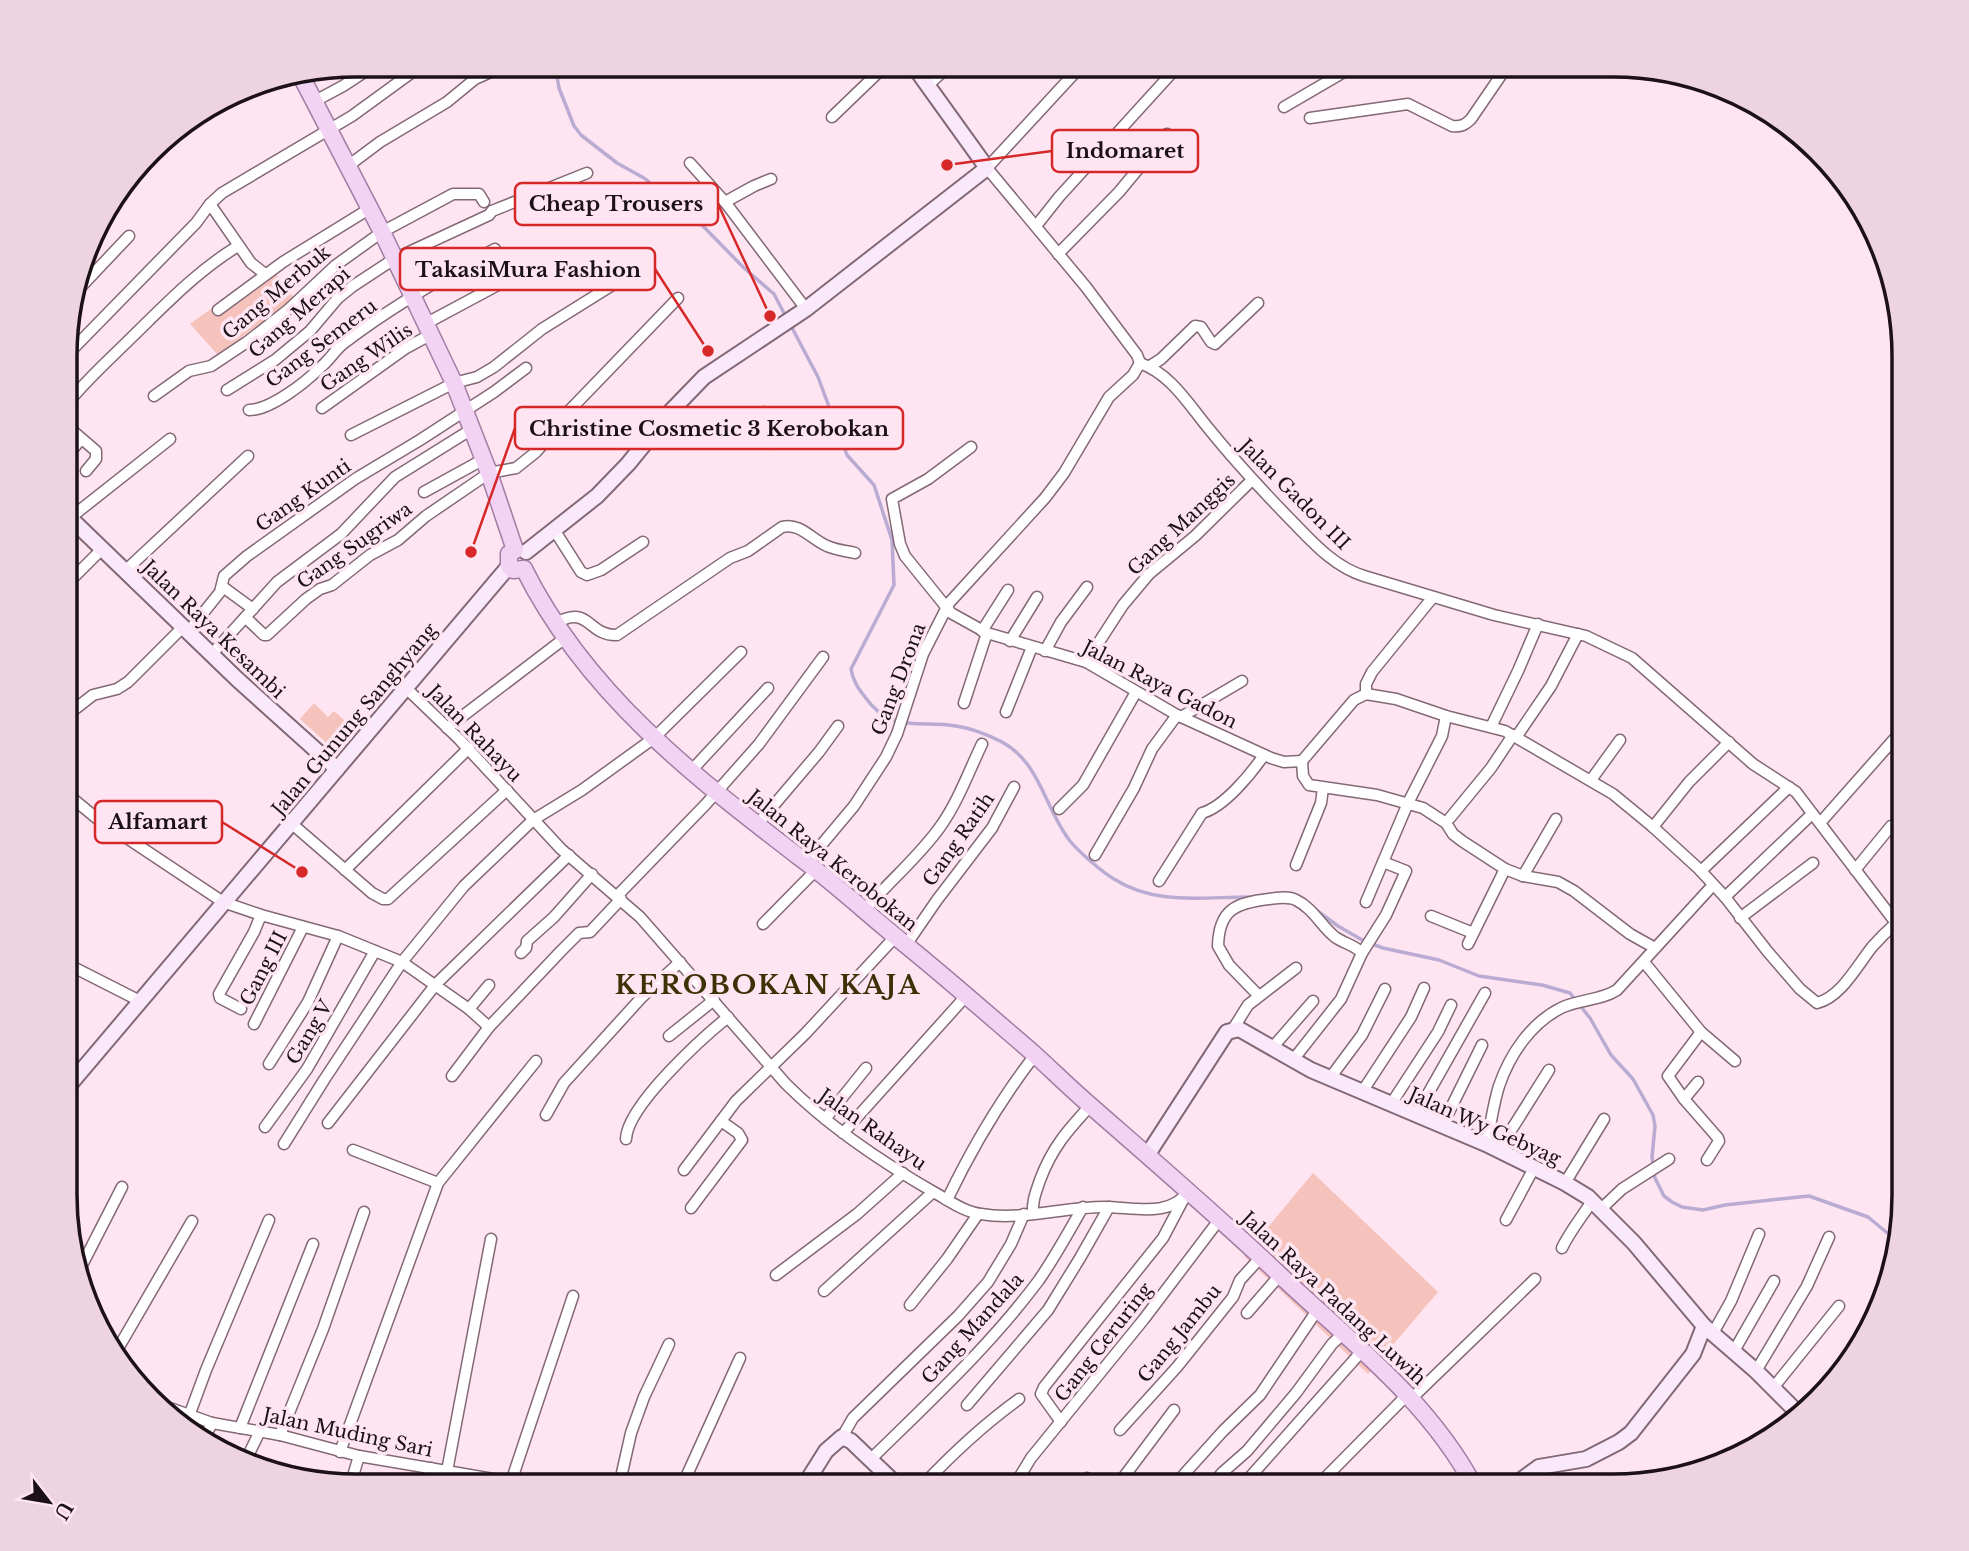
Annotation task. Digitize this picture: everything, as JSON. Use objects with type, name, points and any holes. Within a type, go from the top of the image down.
[{"type":"main road","points":[[309,81],[315,101],[334,127],[348,166],[454,383],[521,551],[509,554],[517,568]]},
{"type":"main road","name":"Jalan Raya Kerobokan","points":[[517,568],[585,664],[654,738],[690,772],[811,866],[901,941],[1148,1154]]},
{"type":"main road","name":"Jalan Raya Padang Luwih","points":[[1148,1154],[1186,1195],[1261,1257],[1410,1396],[1467,1474]]},
{"type":"street","points":[[315,101],[357,77]]},
{"type":"street","points":[[78,344],[222,193],[352,117],[406,77]]},
{"type":"street","points":[[348,166],[447,102],[479,77]]},
{"type":"street","points":[[832,117],[874,77]]},
{"type":"street","points":[[922,77],[987,168],[1145,365]]},
{"type":"street","points":[[928,86],[937,77]]},
{"type":"street","points":[[521,551],[555,531],[597,496],[704,377],[806,309],[987,168],[1072,77]]},
{"type":"street","points":[[1036,226],[1168,77]]},
{"type":"street","points":[[1284,107],[1329,77]]},
{"type":"street","points":[[1310,118],[1408,104],[1459,127],[1471,119],[1500,77]]},
{"type":"street","points":[[1058,254],[1119,192],[1167,134]]},
{"type":"street","points":[[690,163],[725,202],[806,309]]},
{"type":"street","name":"Gang Merapi","points":[[227,390],[275,360],[321,320],[338,298],[394,259],[492,211],[587,173]]},
{"type":"street","points":[[725,202],[771,179]]},
{"type":"street","name":"Gang Merbuk","points":[[154,396],[189,371],[211,366],[247,342],[289,309],[336,265],[382,232],[453,194],[472,192],[479,194],[484,202]]},
{"type":"street","points":[[210,204],[251,263],[265,274]]},
{"type":"street","points":[[218,310],[265,274],[369,209]]},
{"type":"street","points":[[89,279],[129,236]]},
{"type":"street","points":[[77,392],[98,368],[180,290],[212,263],[238,246]]},
{"type":"street","name":"Gang Semeru","points":[[249,410],[262,408],[294,388],[319,369],[342,344],[412,298],[495,249]]},
{"type":"street","name":"Gang Wilis","points":[[322,408],[427,330],[513,277],[542,267]]},
{"type":"street","points":[[351,435],[454,383],[494,367],[546,326],[614,284]]},
{"type":"street","points":[[424,492],[486,466],[516,468],[536,452],[565,420],[566,414],[678,298]]},
{"type":"street","points":[[947,609],[949,603],[990,556],[1045,498],[1064,473],[1109,397],[1145,365],[1161,359],[1195,326],[1201,327],[1215,344],[1258,303]]},
{"type":"street","name":"Jalan Gadon III","points":[[1145,365],[1176,388],[1252,480],[1328,556],[1344,568],[1494,615],[1578,634],[1632,658],[1753,764],[1789,787],[1892,919]]},
{"type":"street","name":"Gang Kunti","points":[[77,707],[93,695],[117,689],[128,682],[185,630],[223,587],[222,580],[228,572],[280,531],[526,368]]},
{"type":"street","points":[[211,654],[277,583],[341,534],[395,477],[471,429]]},
{"type":"street","points":[[77,436],[98,454],[86,471]]},
{"type":"street","points":[[77,443],[80,439]]},
{"type":"street","points":[[77,511],[170,439]]},
{"type":"street","name":"Jalan Raya Gadon","points":[[971,447],[928,479],[892,499],[900,544],[905,556],[947,609],[985,632],[1086,662],[1179,716],[1264,755],[1284,762],[1302,761]]},
{"type":"street","points":[[126,570],[248,456]]},
{"type":"street","name":"Gang Sugriwa","points":[[246,618],[267,635],[306,599],[320,589],[332,585],[370,555],[398,540],[486,466]]},
{"type":"street","name":"Gang Manggis","points":[[1086,662],[1123,606],[1149,574],[1195,536],[1252,480]]},
{"type":"street","name":"Jalan Raya Kesambi","points":[[77,524],[259,701],[337,769]]},
{"type":"street","points":[[556,623],[568,616],[578,616],[607,636],[617,635],[782,527],[800,529],[830,547],[855,553]]},
{"type":"street","points":[[555,531],[581,572],[587,575],[609,565],[643,542]]},
{"type":"street","points":[[77,574],[103,548]]},
{"type":"street","name":"Jalan Gunung Sanghyang","points":[[77,1077],[406,688],[517,568]]},
{"type":"street","points":[[223,587],[253,610]]},
{"type":"street","points":[[1045,651],[1061,622],[1087,587]]},
{"type":"street","points":[[964,703],[985,632],[1008,590]]},
{"type":"street","points":[[1010,640],[1037,597]]},
{"type":"street","points":[[1366,694],[1368,678],[1433,597]]},
{"type":"street","name":"Gang Drona","points":[[764,925],[811,866],[886,757],[897,734],[923,654],[947,609]]},
{"type":"street","points":[[1491,727],[1538,624]]},
{"type":"street","points":[[1450,818],[1515,735],[1556,676],[1578,634]]},
{"type":"street","points":[[447,728],[565,638]]},
{"type":"street","points":[[1006,712],[1032,647]]},
{"type":"street","points":[[284,1144],[402,962],[464,886],[533,820],[582,790],[654,738],[741,652]]},
{"type":"street","points":[[452,1076],[489,1027],[579,933],[590,932],[716,792],[776,723],[823,657]]},
{"type":"street","points":[[1094,855],[1134,788],[1152,749],[1179,716],[1242,681]]},
{"type":"street","name":"Jalan Rahayu","points":[[406,688],[469,748],[533,820],[619,898],[680,962],[801,1099],[843,1133],[903,1173],[933,1192],[978,1214],[1028,1214],[1083,1207],[1164,1209],[1177,1205],[1186,1195]]},
{"type":"street","points":[[690,772],[768,688]]},
{"type":"street","points":[[1059,809],[1089,776],[1136,692]]},
{"type":"street","points":[[1655,948],[1559,882],[1523,876],[1505,869],[1461,841],[1446,822],[1433,813],[1408,803],[1358,791],[1309,785],[1305,781],[1302,761],[1354,700],[1366,694],[1396,699],[1515,735],[1613,794],[1653,827],[1725,897],[1800,989],[1817,1003],[1842,986],[1892,926]]},
{"type":"street","points":[[1366,902],[1408,803],[1442,736],[1446,716]]},
{"type":"street","points":[[757,825],[838,726]]},
{"type":"street","points":[[1591,780],[1620,740]]},
{"type":"street","points":[[1819,823],[1892,741]]},
{"type":"street","points":[[1653,827],[1689,782],[1728,742]]},
{"type":"street","points":[[863,912],[884,887],[919,854],[940,827],[982,744]]},
{"type":"street","points":[[345,870],[469,748]]},
{"type":"street","points":[[1159,881],[1202,813],[1210,811],[1247,777],[1264,755]]},
{"type":"street","name":"Gang Ratih","points":[[684,1170],[736,1101],[901,941],[937,900],[992,828],[1014,787]]},
{"type":"street","points":[[1701,872],[1789,787]]},
{"type":"street","points":[[1296,865],[1321,803],[1323,788]]},
{"type":"street","points":[[291,822],[372,893],[388,899],[507,790]]},
{"type":"street","points":[[77,800],[106,826],[223,902],[338,936],[402,962],[436,984],[489,1027]]},
{"type":"street","points":[[1725,897],[1812,814]]},
{"type":"street","points":[[1523,876],[1556,819]]},
{"type":"street","points":[[1855,870],[1891,825]]},
{"type":"street","points":[[328,1123],[436,984],[569,855]]},
{"type":"street","points":[[1293,1060],[1341,999],[1406,871],[1383,862]]},
{"type":"street","points":[[1740,918],[1813,863]]},
{"type":"street","points":[[1468,944],[1505,869]]},
{"type":"street","points":[[521,953],[526,948],[526,942],[554,917],[592,874]]},
{"type":"street","points":[[1492,1147],[1499,1085],[1526,1036],[1539,1021],[1563,1006],[1602,998],[1618,990],[1713,885]]},
{"type":"street","points":[[1259,996],[1229,965],[1218,946],[1222,923],[1229,911],[1239,904],[1294,898],[1314,914],[1335,937],[1364,950]]},
{"type":"street","points":[[242,1009],[224,1000],[219,994],[261,915]]},
{"type":"street","points":[[1432,916],[1474,933]]},
{"type":"street","name":"Gang III","points":[[254,1024],[303,927]]},
{"type":"street","points":[[269,1064],[308,1002],[338,936]]},
{"type":"street","name":"Gang V","points":[[265,1127],[307,1069],[375,951]]},
{"type":"street","points":[[546,1115],[564,1083],[642,997],[680,962]]},
{"type":"street","points":[[1644,962],[1701,1032],[1735,1060]]},
{"type":"street","points":[[1148,1154],[1169,1125],[1222,1038],[1233,1029],[1248,1005],[1296,968]]},
{"type":"street","points":[[77,969],[140,1001]]},
{"type":"street","points":[[469,1009],[489,985]]},
{"type":"street","points":[[1362,1092],[1406,1026],[1424,988]]},
{"type":"street","points":[[1330,1078],[1362,1035],[1385,989]]},
{"type":"street","points":[[1416,1115],[1485,993]]},
{"type":"street","points":[[843,1133],[966,996]]},
{"type":"street","points":[[669,1036],[714,1000]]},
{"type":"street","points":[[1272,1048],[1313,1001]]},
{"type":"street","points":[[1391,1104],[1438,1032],[1451,1005]]},
{"type":"street","points":[[626,1139],[627,1130],[654,1090],[679,1061],[727,1017]]},
{"type":"street","name":"Jalan Wy Gebyag","points":[[1233,1029],[1248,1033],[1330,1078],[1492,1147],[1565,1183],[1597,1205],[1713,1333],[1793,1408]]},
{"type":"street","points":[[1701,1032],[1668,1076],[1718,1138],[1707,1160]]},
{"type":"street","points":[[1442,1126],[1482,1045]]},
{"type":"street","points":[[947,1199],[999,1105],[1035,1055]]},
{"type":"street","points":[[340,1452],[438,1183],[536,1061]]},
{"type":"street","points":[[825,1119],[866,1068]]},
{"type":"street","points":[[1492,1147],[1549,1070]]},
{"type":"street","points":[[1684,1099],[1698,1082]]},
{"type":"street","points":[[812,1474],[826,1451],[842,1437],[853,1418],[958,1316],[988,1282],[1028,1214],[1049,1157],[1059,1140],[1090,1106]]},
{"type":"street","points":[[1565,1183],[1604,1119]]},
{"type":"street","points":[[691,1208],[742,1140],[738,1133],[720,1121]]},
{"type":"street","points":[[353,1150],[438,1183]]},
{"type":"street","points":[[1562,1248],[1572,1228],[1597,1205],[1665,1161]]},
{"type":"street","points":[[1506,1220],[1534,1168]]},
{"type":"street","points":[[776,1275],[857,1214],[903,1173]]},
{"type":"street","points":[[85,1259],[122,1187]]},
{"type":"street","points":[[824,1291],[933,1192]]},
{"type":"street","points":[[1061,1422],[1041,1394],[1044,1387],[1163,1238],[1186,1195]]},
{"type":"street","name":"Gang Mandala","points":[[870,1460],[978,1351],[1024,1299],[1041,1278],[1083,1207]]},
{"type":"street","points":[[967,1405],[1048,1310],[1109,1207]]},
{"type":"street","points":[[280,1435],[323,1329],[365,1212]]},
{"type":"street","points":[[910,1305],[947,1259],[978,1214]]},
{"type":"street","points":[[121,1345],[192,1220]]},
{"type":"street","points":[[189,1416],[269,1220]]},
{"type":"street","name":"Gang Ceruring","points":[[1021,1474],[1031,1458],[1144,1319],[1219,1220]]},
{"type":"street","points":[[1529,1474],[1539,1467],[1586,1459],[1619,1442],[1641,1422],[1693,1354],[1713,1333],[1731,1301],[1759,1234]]},
{"type":"street","points":[[1756,1371],[1807,1286],[1829,1237]]},
{"type":"street","points":[[447,1471],[491,1239]]},
{"type":"street","points":[[240,1428],[313,1244]]},
{"type":"street","name":"Gang Jambu","points":[[1120,1430],[1191,1350],[1233,1297],[1240,1280],[1261,1257]]},
{"type":"street","points":[[1247,1314],[1280,1275]]},
{"type":"street","points":[[1329,1474],[1535,1279]]},
{"type":"street","points":[[1734,1351],[1774,1281]]},
{"type":"street","points":[[517,1474],[573,1296]]},
{"type":"street","points":[[1773,1388],[1839,1306]]},
{"type":"street","points":[[1184,1474],[1260,1395],[1318,1309]]},
{"type":"street","points":[[1221,1474],[1247,1451],[1296,1393],[1332,1344],[1344,1333]]},
{"type":"street","points":[[622,1474],[631,1433],[644,1396],[669,1344]]},
{"type":"street","points":[[1253,1474],[1362,1350]]},
{"type":"street","points":[[687,1474],[740,1357]]},
{"type":"street","points":[[934,1474],[988,1422],[1018,1399]]},
{"type":"street","points":[[1126,1474],[1174,1410]]},
{"type":"street","name":"Jalan Muding Sari","points":[[183,1414],[212,1423],[280,1435],[340,1452],[453,1474]]},
{"type":"street","points":[[208,1431],[212,1423]]},
{"type":"street","points":[[249,1453],[260,1431]]},
{"type":"street","points":[[842,1437],[851,1441],[885,1474]]},
{"type":"street","points":[[354,1474],[359,1456]]},
{"type":"street","points":[[429,1474],[431,1468]]},
{"type":"shaded area","points":[[270,266],[294,298],[218,355],[190,324]]},
{"type":"shaded area","points":[[765,404],[788,437],[769,451],[747,417]]},
{"type":"shaded area","points":[[314,703],[328,717],[334,711],[363,737],[344,759],[300,719]]},
{"type":"shaded area","points":[[1313,1173],[1438,1292],[1368,1374],[1244,1256]]},
{"type":"waterway","points":[[557,77],[574,126],[581,135],[617,163],[644,178],[697,220],[774,294],[786,317]]},
{"type":"waterway","points":[[790,324],[818,377],[847,455],[874,485],[892,540],[894,585],[851,669],[856,684],[865,697],[875,709],[895,721],[967,728],[997,739],[1015,751],[1034,774],[1070,841],[1103,872],[1131,888],[1165,897],[1255,897]]},
{"type":"waterway","points":[[1312,907],[1338,926],[1383,948],[1439,960],[1479,976],[1542,985],[1570,993],[1590,1018],[1611,1055],[1633,1079],[1653,1115],[1655,1126],[1652,1157],[1655,1178],[1664,1196],[1672,1202],[1682,1207],[1703,1210],[1809,1196],[1868,1217],[1889,1235]]},
{"type":"place","name":"Indomaret","points":[[947,165]]},
{"type":"place","name":"Cheap Trousers","points":[[770,316]]},
{"type":"place","name":"TakasiMura Fashion","points":[[708,351]]},
{"type":"place","name":"Christine Cosmetic 3 Kerobokan","points":[[471,552]]},
{"type":"place","name":"Alfamart","points":[[302,872]]},
{"type":"district","name":"KEROBOKAN KAJA","points":[[768,985]]}]
